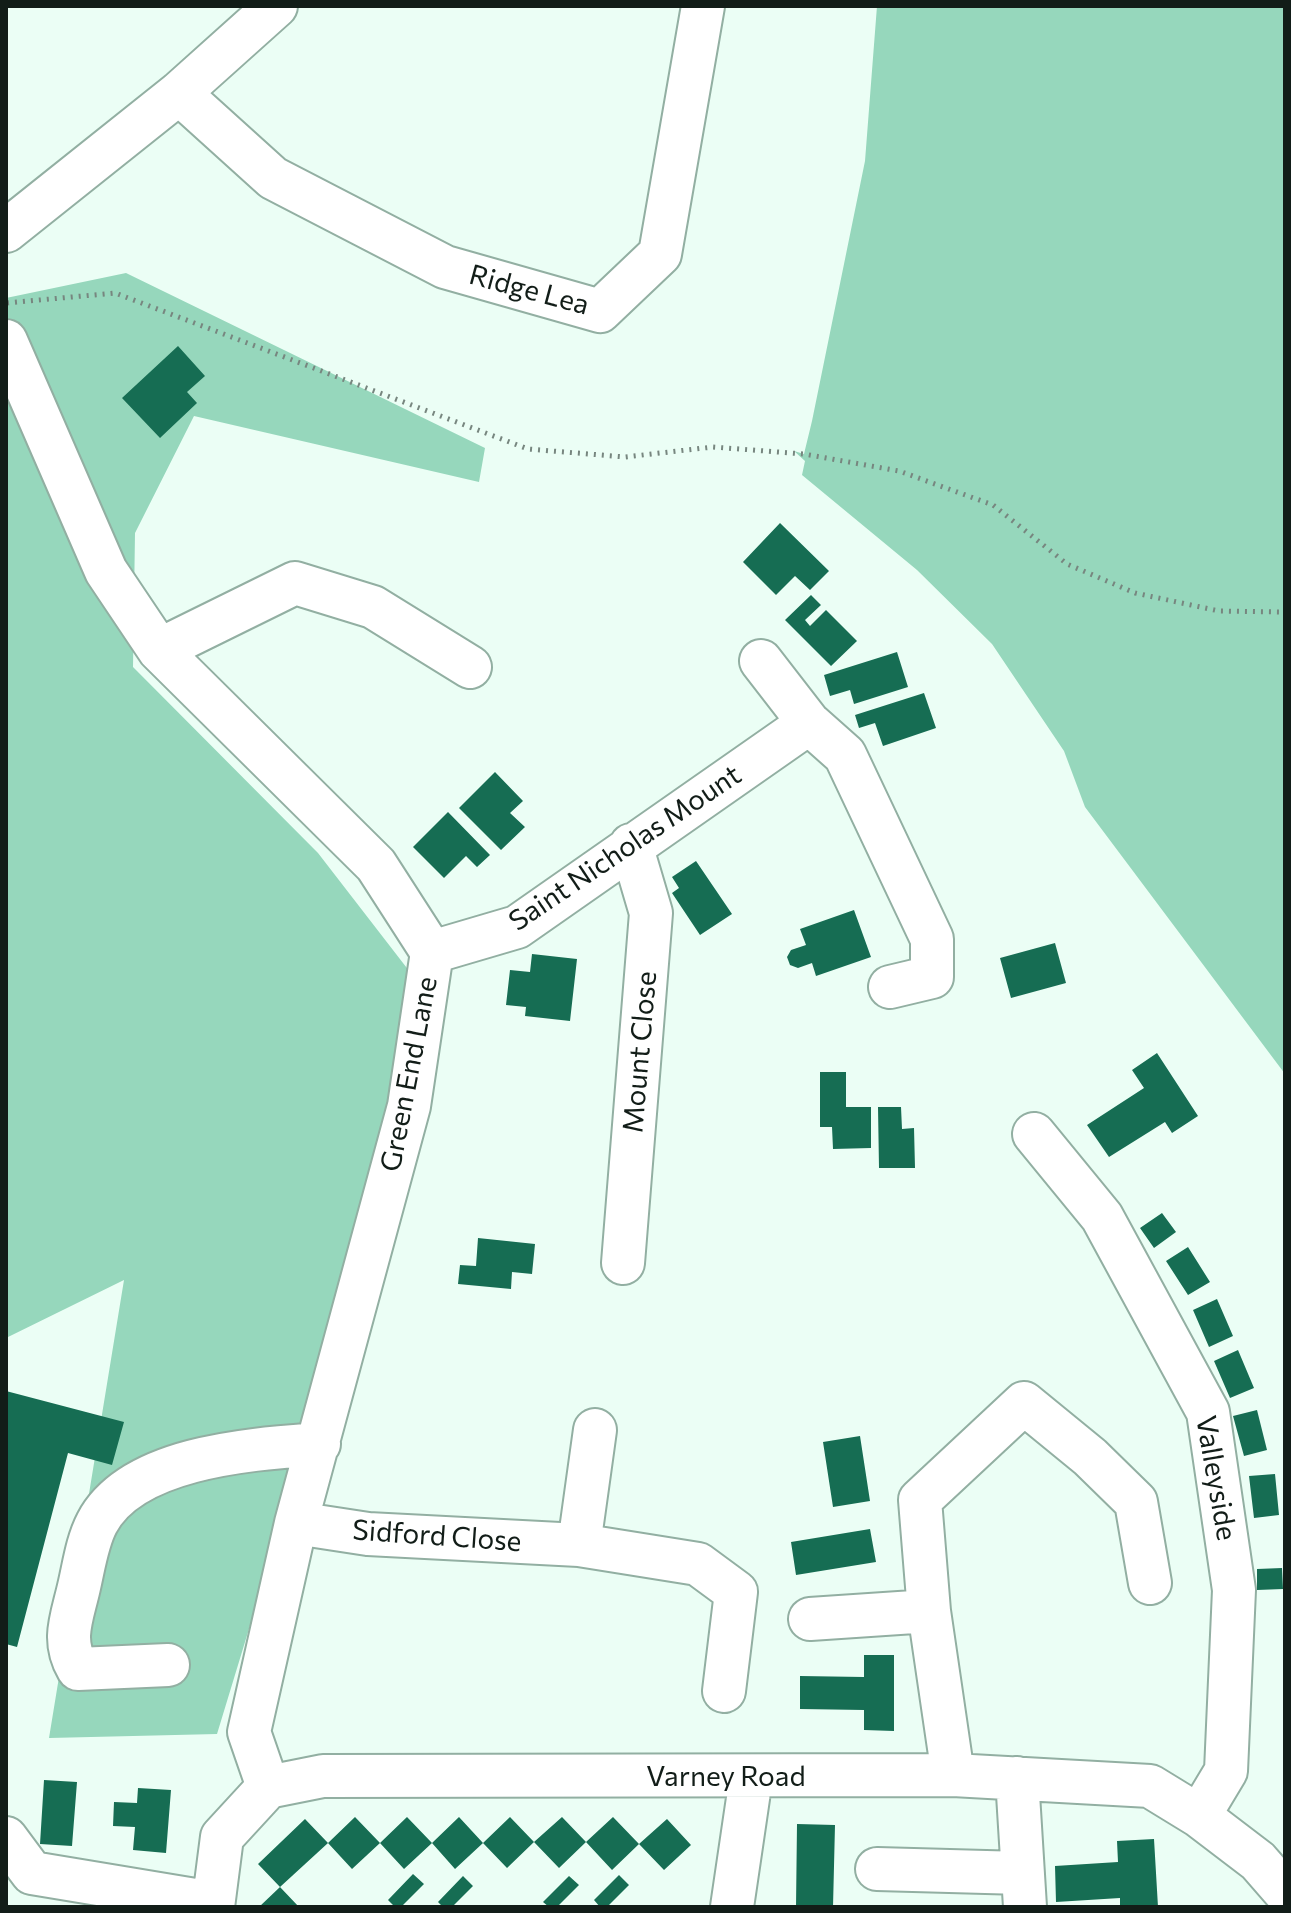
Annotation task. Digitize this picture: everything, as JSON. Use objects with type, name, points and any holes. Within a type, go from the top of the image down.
[{"type":"street","points":[[6,231],[179,93],[276,6]]},
{"type":"street","name":"Ridge Lea","points":[[179,93],[273,178],[445,267],[600,311],[660,254],[703,6]]},
{"type":"street","name":"Green End Lane","points":[[6,341],[106,571],[159,650],[376,865],[432,952],[409,1106],[296,1523],[249,1732],[268,1787]]},
{"type":"street","points":[[159,650],[295,583],[373,607],[470,667]]},
{"type":"street","points":[[761,661],[809,723],[845,755],[932,939],[932,977],[890,987]]},
{"type":"street","name":"Saint Nicholas Mount","points":[[432,952],[517,927],[809,723]]},
{"type":"street","name":"Mount Close","points":[[623,1263],[651,913],[631,845]]},
{"type":"street","name":"Valleyside","points":[[1034,1134],[1102,1217],[1208,1412],[1234,1590],[1226,1771],[1199,1816]]},
{"type":"street","points":[[953,1775],[929,1611],[920,1500],[1024,1403],[1090,1457],[1136,1502],[1150,1583]]},
{"type":"street","points":[[579,1545],[595,1430]]},
{"type":"street","points":[[168,1665],[78,1669],[70,1655],[67,1632],[98,1521],[126,1491],[166,1470],[223,1451],[319,1444]]},
{"type":"street","name":"Sidford Close","points":[[296,1523],[368,1534],[579,1545],[698,1564],[736,1592],[724,1691]]},
{"type":"street","points":[[810,1619],[929,1611]]},
{"type":"street","name":"Varney Road","points":[[268,1787],[323,1776],[751,1778],[953,1775],[1150,1786],[1199,1816],[1258,1861],[1285,1892]]},
{"type":"street","points":[[732,1907],[751,1778]]},
{"type":"street","points":[[877,1869],[1024,1890],[1017,1778]]},
{"type":"street","points":[[6,1838],[32,1873],[213,1905],[222,1837],[268,1787]]},
{"type":"path","points":[[6,303],[115,293],[528,449],[625,457],[713,447],[804,454],[899,471],[993,505],[1067,564],[1135,593],[1219,611],[1285,612]]},
{"type":"green space","points":[[877,6],[1285,6],[1285,1074],[1085,807],[1064,751],[992,644],[917,570],[802,475],[805,461],[794,451],[804,454],[865,161]]},
{"type":"green space","points":[[126,273],[485,448],[479,482],[194,416],[135,533],[133,667],[318,853],[420,985],[381,1195],[217,1734],[49,1738],[124,1280],[6,1338],[6,298]]},
{"type":"building","points":[[178,346],[205,376],[187,392],[197,403],[160,438],[122,398]]},
{"type":"building","points":[[780,523],[829,571],[810,590],[795,576],[776,595],[743,562]]},
{"type":"building","points":[[811,595],[821,605],[805,620],[810,626],[826,610],[857,641],[831,666],[785,620]]},
{"type":"building","points":[[897,652],[908,687],[854,704],[850,690],[830,696],[824,675]]},
{"type":"building","points":[[924,693],[936,728],[883,746],[875,723],[859,728],[855,715]]},
{"type":"building","points":[[495,772],[523,801],[510,813],[525,827],[501,850],[459,808]]},
{"type":"building","points":[[448,812],[490,855],[477,867],[466,856],[444,878],[413,847]]},
{"type":"building","points":[[696,861],[732,914],[700,935],[672,893],[679,888],[672,877]]},
{"type":"building","points":[[854,910],[871,957],[816,976],[812,963],[798,968],[790,965],[787,957],[791,950],[806,945],[800,929]]},
{"type":"building","points":[[1055,943],[1066,983],[1011,998],[1000,958]]},
{"type":"building","points":[[532,954],[577,959],[570,1021],[525,1016],[526,1007],[506,1005],[510,970],[530,972]]},
{"type":"building","points":[[1157,1053],[1198,1116],[1172,1133],[1165,1122],[1109,1157],[1087,1125],[1144,1088],[1132,1070]]},
{"type":"building","points":[[820,1072],[846,1072],[846,1107],[871,1107],[871,1148],[833,1149],[832,1127],[820,1127]]},
{"type":"building","points":[[878,1107],[901,1107],[902,1129],[914,1128],[915,1168],[879,1168]]},
{"type":"building","points":[[1162,1213],[1176,1232],[1154,1248],[1140,1228]]},
{"type":"building","points":[[478,1238],[535,1244],[532,1274],[512,1272],[511,1289],[458,1284],[460,1265],[476,1266]]},
{"type":"building","points":[[1188,1247],[1210,1282],[1188,1295],[1166,1261]]},
{"type":"building","points":[[1217,1299],[1233,1336],[1209,1347],[1193,1310]]},
{"type":"building","points":[[1238,1350],[1254,1388],[1230,1398],[1214,1361]]},
{"type":"building","points":[[6,1391],[124,1422],[112,1465],[68,1453],[17,1647],[6,1644]]},
{"type":"building","points":[[1257,1410],[1267,1450],[1244,1456],[1233,1416]]},
{"type":"building","points":[[860,1436],[870,1501],[833,1507],[823,1442]]},
{"type":"building","points":[[1275,1474],[1279,1515],[1254,1518],[1249,1476]]},
{"type":"building","points":[[870,1529],[876,1562],[796,1575],[791,1542]]},
{"type":"building","points":[[1282,1568],[1283,1589],[1257,1590],[1257,1569]]},
{"type":"building","points":[[864,1655],[894,1655],[894,1731],[864,1730],[864,1710],[800,1709],[800,1676],[864,1677]]},
{"type":"building","points":[[44,1780],[77,1782],[72,1846],[40,1844]]},
{"type":"building","points":[[138,1788],[171,1790],[166,1853],[133,1850],[135,1827],[113,1826],[114,1802],[137,1803]]},
{"type":"building","points":[[355,1817],[380,1843],[352,1869],[328,1843]]},
{"type":"building","points":[[407,1817],[432,1843],[404,1869],[380,1843]]},
{"type":"building","points":[[459,1817],[483,1843],[455,1869],[432,1843]]},
{"type":"building","points":[[510,1817],[534,1842],[507,1868],[483,1843]]},
{"type":"building","points":[[562,1817],[586,1842],[559,1868],[534,1842]]},
{"type":"building","points":[[613,1817],[639,1844],[612,1870],[586,1842]]},
{"type":"building","points":[[305,1819],[328,1843],[280,1887],[258,1864]]},
{"type":"building","points":[[667,1819],[691,1845],[664,1870],[639,1844]]},
{"type":"building","points":[[797,1824],[835,1825],[833,1907],[796,1907]]},
{"type":"building","points":[[1154,1839],[1158,1907],[1120,1907],[1120,1898],[1056,1902],[1055,1866],[1118,1862],[1117,1841]]},
{"type":"building","points":[[413,1874],[424,1884],[401,1907],[395,1907],[388,1900]]},
{"type":"building","points":[[619,1875],[629,1885],[607,1907],[600,1907],[594,1900]]},
{"type":"building","points":[[463,1876],[473,1886],[452,1907],[443,1907],[438,1902]]},
{"type":"building","points":[[569,1876],[579,1885],[557,1907],[549,1907],[543,1902]]},
{"type":"building","points":[[280,1887],[299,1907],[259,1907]]}]
